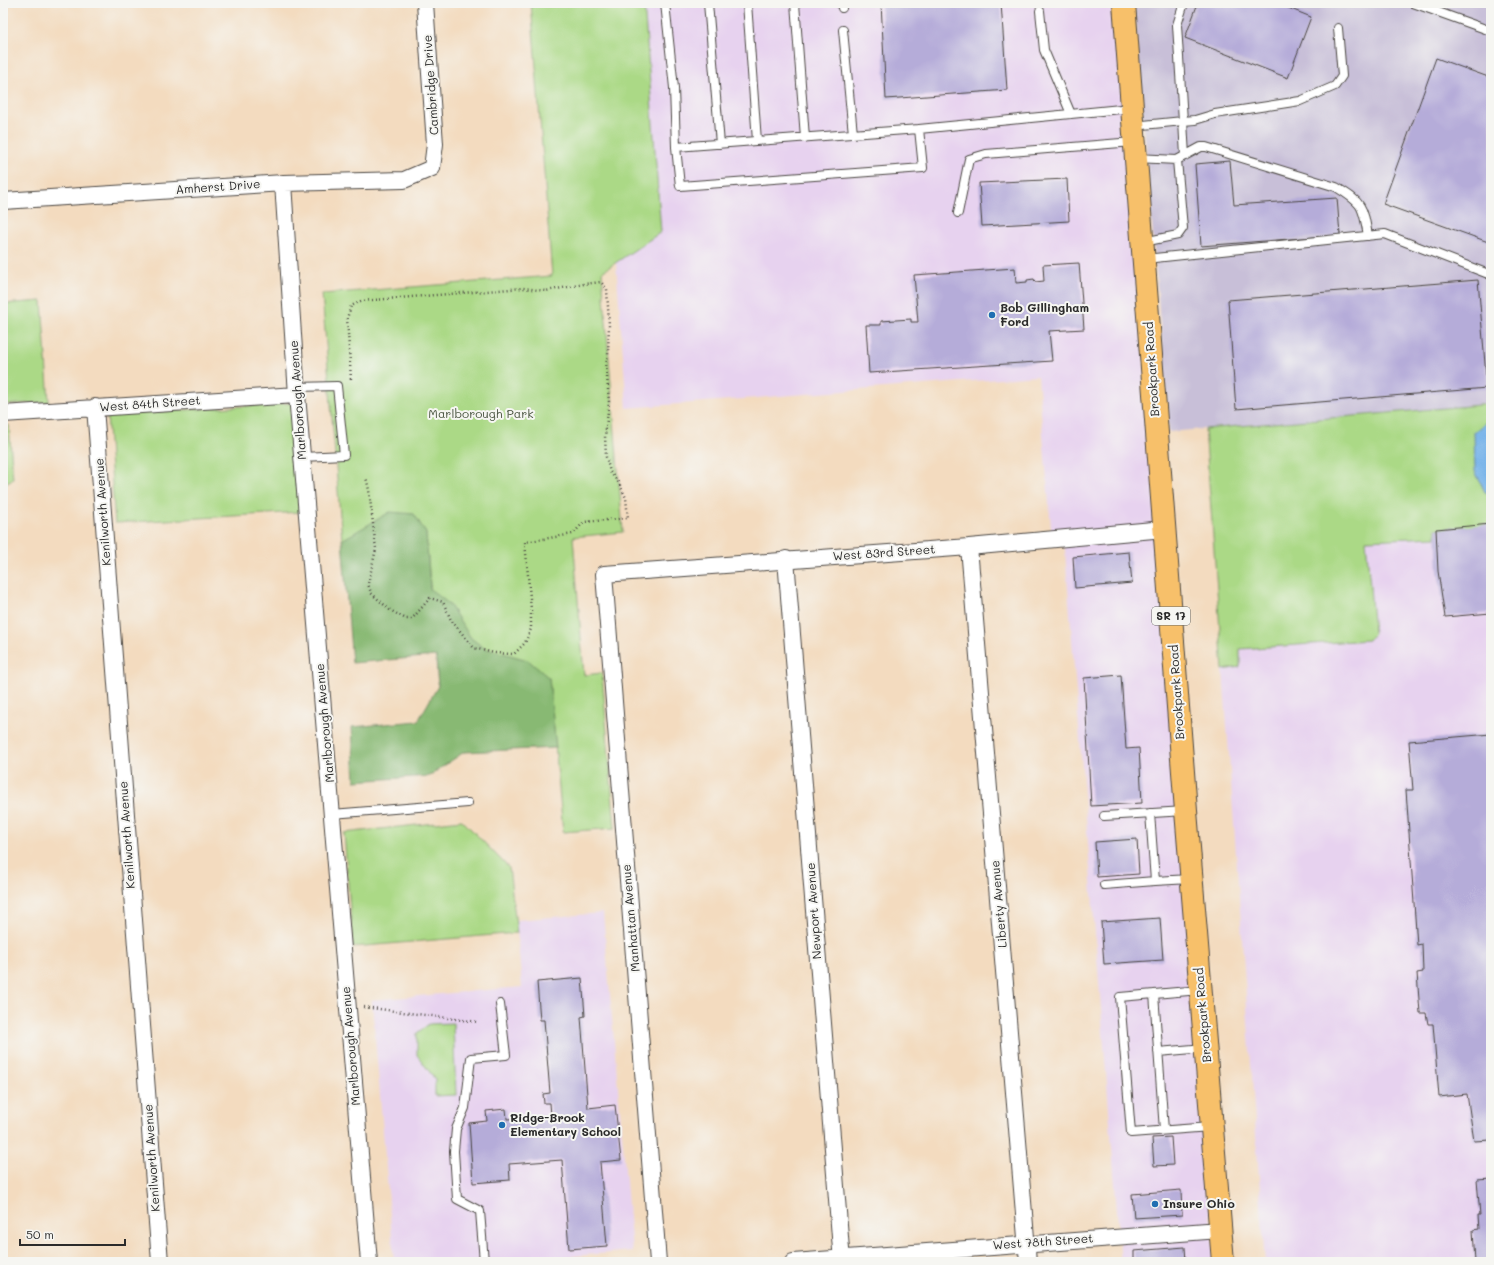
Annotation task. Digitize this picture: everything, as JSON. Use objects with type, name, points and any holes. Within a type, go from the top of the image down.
[{"type":"main road","name":"Brookpark Road","points":[[1124,3],[1186,810],[1223,1262]]},
{"type":"street","name":"Cambridge Drive","points":[[425,3],[435,144],[432,168]]},
{"type":"street","name":"Amherst Drive","points":[[3,201],[283,183],[404,180],[432,168]]},
{"type":"street","name":"Marlborough Avenue","points":[[283,183],[302,457],[369,1262]]},
{"type":"street","name":"West 84th Street","points":[[3,414],[297,391]]},
{"type":"street","name":"Kenilworth Avenue","points":[[95,407],[160,1262]]},
{"type":"street","name":"West 83rd Street","points":[[604,574],[786,559],[969,547],[1164,529]]},
{"type":"street","name":"Liberty Avenue","points":[[969,547],[1028,1262]]},
{"type":"street","name":"Newport Avenue","points":[[786,559],[842,1260]]},
{"type":"street","name":"Manhattan Avenue","points":[[604,574],[658,1262]]},
{"type":"street","name":"West 78th Street","points":[[793,1262],[842,1260],[1027,1243],[1220,1230]]},
{"type":"lane","points":[[666,3],[674,88],[676,147],[680,186],[923,168],[919,129]]},
{"type":"lane","points":[[708,3],[720,144]]},
{"type":"lane","points":[[747,3],[757,141]]},
{"type":"lane","points":[[795,3],[805,138]]},
{"type":"lane","points":[[1184,3],[1176,25],[1185,156]]},
{"type":"lane","points":[[1413,3],[1491,31]]},
{"type":"lane","points":[[1040,12],[1044,50],[1071,114]]},
{"type":"lane","points":[[958,213],[969,159],[986,154],[1134,133],[1183,121],[1195,120],[1214,114],[1300,101],[1335,86],[1342,76],[1338,28]]},
{"type":"lane","points":[[843,30],[853,134]]},
{"type":"lane","points":[[676,147],[919,129],[1071,114],[1134,133],[1177,160]]},
{"type":"lane","points":[[1177,160],[1201,147],[1206,147],[1336,187],[1353,197],[1360,205],[1365,217],[1368,236]]},
{"type":"lane","points":[[1143,251],[1178,235],[1184,228],[1177,160]]},
{"type":"lane","points":[[1143,251],[1385,234],[1491,275]]},
{"type":"lane","points":[[297,391],[337,386],[344,455],[302,457]]},
{"type":"lane","points":[[332,814],[468,803]]},
{"type":"lane","points":[[1104,816],[1186,810]]},
{"type":"lane","points":[[1150,813],[1155,881]]},
{"type":"lane","points":[[1104,885],[1192,879]]},
{"type":"lane","points":[[1201,990],[1120,997],[1131,1133],[1212,1127]]},
{"type":"lane","points":[[1154,994],[1164,1130]]},
{"type":"lane","points":[[484,1262],[480,1211],[457,1199],[454,1151],[456,1129],[465,1108],[471,1058],[506,1055],[500,1004]]},
{"type":"lane","points":[[1158,1052],[1205,1048]]},
{"type":"path","points":[[350,379],[347,318],[351,306],[361,301],[523,288],[546,291],[601,282],[608,289],[609,325],[606,364],[609,402],[605,436],[606,458],[610,472],[619,483],[626,498],[628,518],[584,522],[573,534],[525,542],[532,609],[531,629],[525,643],[514,654],[494,653],[474,648],[451,620],[443,602],[430,598],[412,619],[406,619],[390,610],[371,593],[368,584],[376,549],[366,477]]},
{"type":"path","points":[[364,1007],[478,1022]]},
{"type":"shaded area","points":[[644,3],[1116,3],[1214,1262],[1121,1262],[1064,538],[1052,539],[1038,376],[627,408],[616,262],[661,231]]},
{"type":"shaded area","points":[[1134,3],[1491,3],[1491,404],[1169,432]]},
{"type":"shaded area","points":[[1491,529],[1491,1262],[1265,1262],[1223,670],[1240,667],[1240,649],[1368,640],[1374,633],[1365,540]]},
{"type":"shaded area","name":"Ridge-Brook Elementary School","points":[[603,913],[632,1251],[506,1262],[394,1262],[372,1000],[522,987],[516,920]]},
{"type":"green space","name":"Marlborough Park","points":[[531,3],[644,3],[661,232],[602,272],[623,532],[573,537],[584,675],[602,673],[615,828],[563,832],[549,678],[438,686],[426,534],[342,540],[322,294],[552,276]]},
{"type":"green space","points":[[42,301],[49,402],[3,405],[3,304]]},
{"type":"green space","points":[[293,403],[301,512],[115,523],[107,415]]},
{"type":"green space","points":[[1491,404],[1491,423],[1485,423],[1485,492],[1491,493],[1491,525],[1436,529],[1436,537],[1366,540],[1374,633],[1368,640],[1240,649],[1240,667],[1223,670],[1205,429]]},
{"type":"green space","points":[[3,425],[9,425],[13,479],[3,484]]},
{"type":"green space","points":[[390,512],[414,514],[426,533],[430,589],[449,604],[471,638],[484,648],[528,660],[549,678],[556,748],[464,752],[429,776],[355,781],[352,727],[418,721],[438,686],[436,656],[352,663],[342,540]]},
{"type":"green space","points":[[462,820],[509,868],[517,933],[353,947],[344,833]]},
{"type":"green space","points":[[453,1023],[456,1095],[435,1096],[435,1079],[417,1055],[417,1033],[429,1024]]},
{"type":"water","points":[[1485,423],[1491,423],[1491,493],[1485,492],[1475,471],[1474,432]]},
{"type":"building","points":[[881,3],[1001,3],[1007,90],[886,99]]},
{"type":"building","points":[[1198,3],[1276,3],[1311,17],[1288,78],[1185,38]]},
{"type":"building","points":[[1436,58],[1491,78],[1491,243],[1383,204]]},
{"type":"building","points":[[1230,161],[1234,205],[1337,198],[1340,235],[1201,246],[1195,164]]},
{"type":"building","points":[[1067,179],[1069,221],[982,226],[979,183]]},
{"type":"building","points":[[1079,263],[1084,329],[1049,331],[1052,361],[869,373],[866,325],[881,325],[881,321],[911,319],[911,322],[918,322],[914,275],[1015,268],[1016,283],[1027,282],[1027,280],[1034,279],[1035,282],[1044,281],[1043,265]]},
{"type":"building","points":[[1478,280],[1487,388],[1236,409],[1228,300]]},
{"type":"building","points":[[1491,524],[1491,613],[1445,617],[1438,571],[1436,529]]},
{"type":"building","points":[[1129,552],[1132,583],[1075,588],[1073,557]]},
{"type":"building","points":[[1121,675],[1126,749],[1139,748],[1142,803],[1091,806],[1084,678]]},
{"type":"building","points":[[1491,734],[1491,1094],[1488,1094],[1491,1115],[1491,1140],[1474,1141],[1467,1094],[1439,1097],[1433,1024],[1428,1024],[1426,1013],[1420,1013],[1417,973],[1423,972],[1422,944],[1417,945],[1406,790],[1413,790],[1409,741]]},
{"type":"building","points":[[1137,839],[1139,874],[1097,877],[1095,842]]},
{"type":"building","points":[[1160,918],[1163,960],[1104,964],[1101,922]]},
{"type":"building","name":"Ridge-Brook Elementary School","points":[[582,978],[585,1016],[581,1017],[588,1108],[615,1105],[621,1160],[600,1162],[607,1246],[569,1249],[562,1160],[509,1164],[510,1180],[473,1183],[469,1123],[487,1121],[486,1111],[506,1109],[507,1119],[551,1116],[550,1103],[544,1103],[543,1094],[550,1093],[544,1020],[540,1020],[537,982]]},
{"type":"building","points":[[1171,1137],[1173,1165],[1154,1166],[1152,1138]]},
{"type":"building","points":[[1491,1179],[1491,1262],[1475,1262],[1473,1230],[1479,1229],[1478,1215],[1480,1215],[1477,1180]]},
{"type":"building","points":[[1181,1190],[1182,1215],[1134,1218],[1132,1194]]},
{"type":"building","points":[[1185,1247],[1186,1262],[1134,1262],[1134,1251]]},
{"type":"place","name":"Bob Gillingham Ford","points":[[992,315]]},
{"type":"place","name":"Ridge-Brook Elementary School","points":[[502,1125]]},
{"type":"place","name":"Insure Ohio","points":[[1155,1204]]}]
